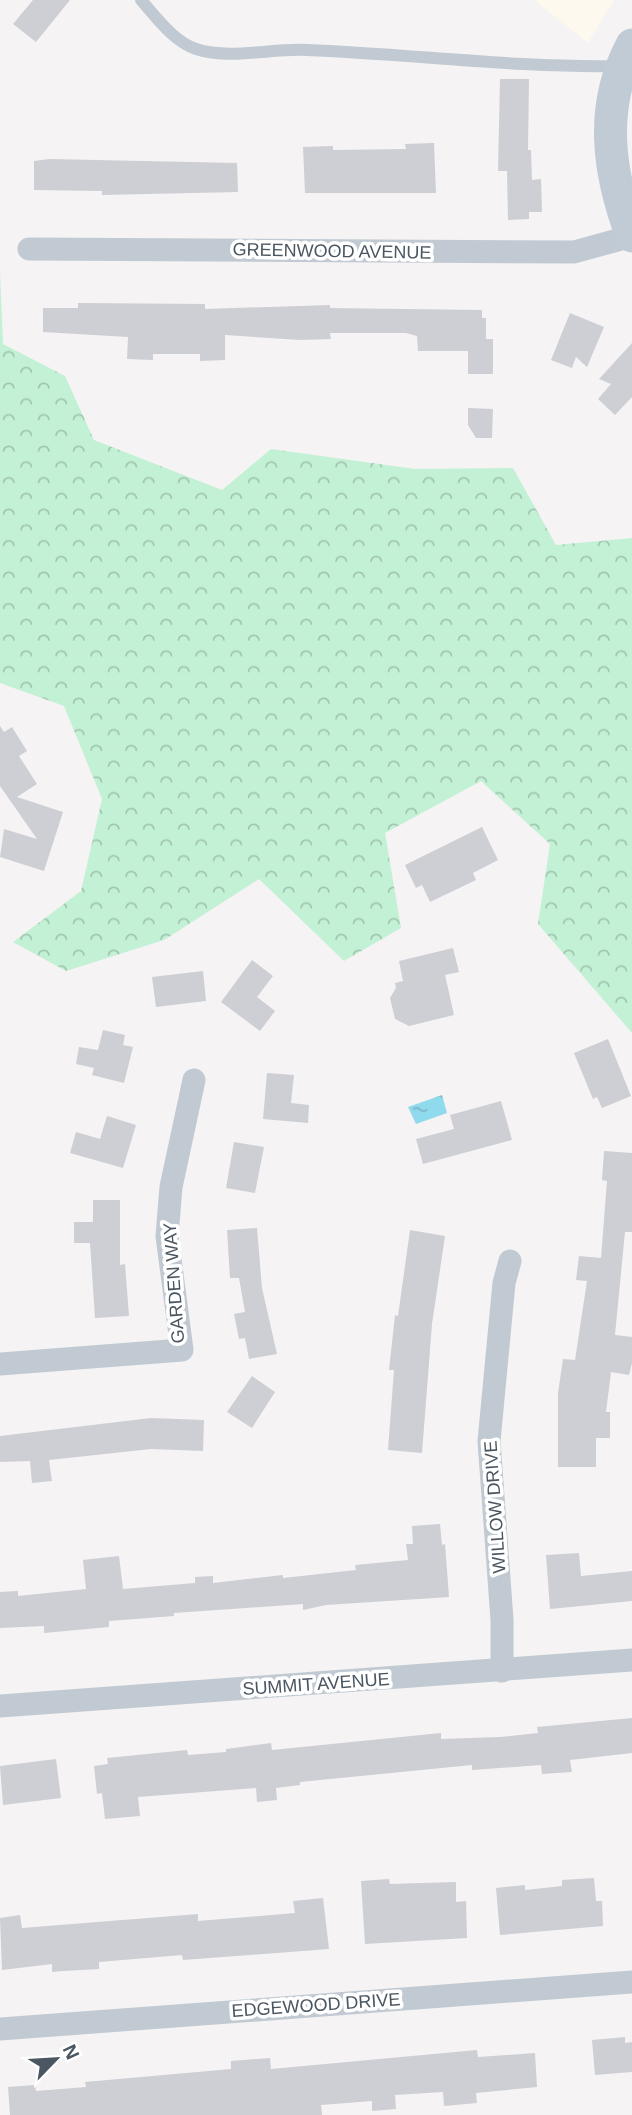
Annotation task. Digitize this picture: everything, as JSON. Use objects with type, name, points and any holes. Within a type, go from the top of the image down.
[{"type":"main road","points":[[626,56],[612,105],[610,158],[615,187],[632,236]]},
{"type":"street","name":"GREENWOOD AVENUE","points":[[29,248],[574,252],[632,236]]},
{"type":"street","name":"GARDEN WAY","points":[[0,1364],[182,1350],[167,1236],[171,1187],[194,1080]]},
{"type":"street","name":"WILLOW DRIVE","points":[[502,1671],[502,1620],[489,1441],[503,1283],[510,1261]]},
{"type":"street","name":"SUMMIT AVENUE","points":[[0,1706],[632,1660]]},
{"type":"street","name":"EDGEWOOD DRIVE","points":[[0,2029],[632,1982]]},
{"type":"lane","points":[[141,0],[167,29],[193,48],[208,52],[291,49],[392,53],[576,67],[626,56]]},
{"type":"shaded area","points":[[534,0],[614,0],[588,43]]},
{"type":"green space","points":[[0,271],[3,344],[65,376],[94,440],[222,490],[271,449],[415,469],[513,468],[556,545],[632,538],[632,1033],[538,924],[550,844],[481,781],[385,833],[401,928],[344,961],[259,879],[164,940],[66,971],[13,942],[81,891],[102,799],[64,706],[0,683]]},
{"type":"water","points":[[442,1095],[447,1113],[416,1124],[408,1107]]},
{"type":"building","points":[[33,0],[70,0],[36,42],[13,24]]},
{"type":"building","points":[[500,79],[529,79],[528,150],[531,150],[532,180],[541,179],[542,212],[529,212],[529,219],[508,220],[507,171],[498,171]]},
{"type":"building","points":[[434,143],[436,193],[305,193],[303,147],[333,146],[333,150],[406,149],[405,144]]},
{"type":"building","points":[[49,159],[237,163],[238,192],[102,195],[102,191],[34,190],[34,161]]},
{"type":"building","points":[[78,303],[205,304],[205,309],[330,305],[330,308],[482,310],[482,318],[486,318],[486,339],[493,339],[493,374],[468,374],[468,351],[418,351],[417,336],[406,333],[330,333],[331,339],[300,340],[225,335],[225,360],[200,361],[200,354],[153,354],[153,360],[127,359],[128,337],[43,332],[43,308],[78,308]]},
{"type":"building","points":[[570,313],[604,327],[587,367],[576,357],[572,368],[551,360]]},
{"type":"building","points":[[632,343],[632,397],[615,415],[598,399],[611,384],[599,379]]},
{"type":"building","points":[[468,408],[493,409],[492,438],[476,438],[468,425]]},
{"type":"building","points":[[0,726],[4,732],[12,727],[27,751],[19,756],[37,784],[17,797],[63,812],[44,871],[0,857],[4,829],[37,839],[0,786]]},
{"type":"building","points":[[482,827],[498,860],[473,873],[476,880],[430,902],[422,885],[416,888],[405,865]]},
{"type":"building","points":[[453,948],[459,972],[445,975],[454,1015],[409,1026],[395,1019],[390,998],[396,988],[395,983],[403,981],[399,961]]},
{"type":"building","points":[[252,960],[273,976],[257,997],[275,1011],[260,1031],[221,1002]]},
{"type":"building","points":[[203,971],[206,1001],[156,1007],[152,977]]},
{"type":"building","points":[[103,1030],[125,1035],[123,1045],[133,1047],[124,1083],[92,1075],[94,1068],[76,1064],[79,1047],[98,1050]]},
{"type":"building","points":[[608,1039],[631,1096],[602,1108],[597,1097],[593,1099],[574,1053]]},
{"type":"building","points":[[267,1073],[294,1075],[291,1103],[309,1105],[308,1123],[263,1119]]},
{"type":"building","points":[[501,1101],[512,1140],[423,1164],[416,1139],[454,1129],[450,1115]]},
{"type":"building","points":[[107,1116],[136,1125],[123,1168],[70,1153],[76,1132],[100,1139]]},
{"type":"building","points":[[234,1142],[264,1147],[255,1193],[226,1188]]},
{"type":"building","points":[[604,1151],[632,1153],[632,1232],[625,1232],[615,1335],[632,1337],[632,1363],[629,1375],[611,1372],[606,1412],[610,1412],[610,1438],[596,1438],[596,1467],[558,1467],[558,1393],[563,1359],[575,1360],[587,1281],[576,1280],[579,1256],[601,1258],[607,1181],[602,1180]]},
{"type":"building","points":[[93,1200],[120,1200],[120,1265],[125,1264],[129,1316],[95,1318],[90,1243],[74,1243],[74,1222],[93,1222]]},
{"type":"building","points":[[257,1228],[262,1288],[277,1354],[249,1359],[245,1338],[239,1339],[234,1314],[245,1312],[239,1278],[230,1278],[227,1230]]},
{"type":"building","points":[[410,1230],[445,1236],[432,1324],[422,1453],[388,1450],[394,1370],[389,1370],[395,1315],[398,1316]]},
{"type":"building","points":[[252,1376],[275,1392],[252,1428],[227,1412]]},
{"type":"building","points":[[151,1418],[204,1420],[203,1451],[151,1449],[49,1460],[52,1481],[32,1483],[30,1461],[0,1462],[0,1436]]},
{"type":"building","points":[[440,1524],[442,1545],[445,1544],[449,1597],[326,1605],[303,1610],[303,1604],[174,1613],[174,1616],[109,1621],[109,1627],[44,1633],[44,1626],[0,1628],[0,1592],[18,1591],[18,1596],[86,1589],[83,1560],[119,1556],[123,1589],[195,1583],[195,1577],[213,1576],[213,1583],[283,1575],[283,1578],[356,1570],[355,1565],[408,1560],[406,1544],[413,1544],[412,1526]]},
{"type":"building","points":[[579,1553],[581,1576],[632,1571],[632,1601],[550,1609],[546,1555]]},
{"type":"building","points":[[632,1718],[632,1753],[570,1760],[572,1772],[542,1774],[541,1765],[472,1770],[472,1765],[300,1782],[300,1785],[276,1788],[277,1800],[257,1802],[256,1788],[138,1797],[140,1816],[105,1819],[102,1793],[97,1794],[94,1766],[108,1764],[107,1758],[187,1750],[188,1755],[226,1752],[226,1749],[271,1743],[272,1750],[441,1733],[441,1739],[500,1737],[538,1733],[537,1727]]},
{"type":"building","points":[[56,1759],[61,1798],[3,1805],[0,1766]]},
{"type":"building","points":[[594,1878],[596,1901],[602,1901],[603,1926],[500,1935],[496,1888],[525,1885],[525,1890],[562,1886],[562,1880]]},
{"type":"building","points":[[389,1879],[390,1884],[456,1882],[456,1902],[466,1901],[467,1938],[365,1944],[361,1881]]},
{"type":"building","points":[[323,1898],[329,1949],[183,1960],[182,1955],[99,1962],[99,1969],[52,1972],[52,1964],[2,1970],[0,1918],[20,1915],[22,1928],[198,1914],[198,1921],[295,1913],[293,1901]]},
{"type":"building","points":[[625,2037],[625,2043],[632,2042],[632,2072],[595,2075],[592,2040]]},
{"type":"building","points":[[477,2050],[478,2057],[535,2053],[537,2087],[476,2093],[477,2103],[444,2106],[443,2092],[395,2095],[396,2109],[372,2111],[372,2101],[321,2105],[322,2115],[10,2115],[8,2087],[35,2085],[36,2091],[86,2087],[85,2082],[231,2069],[231,2061],[270,2058],[271,2069]]}]
